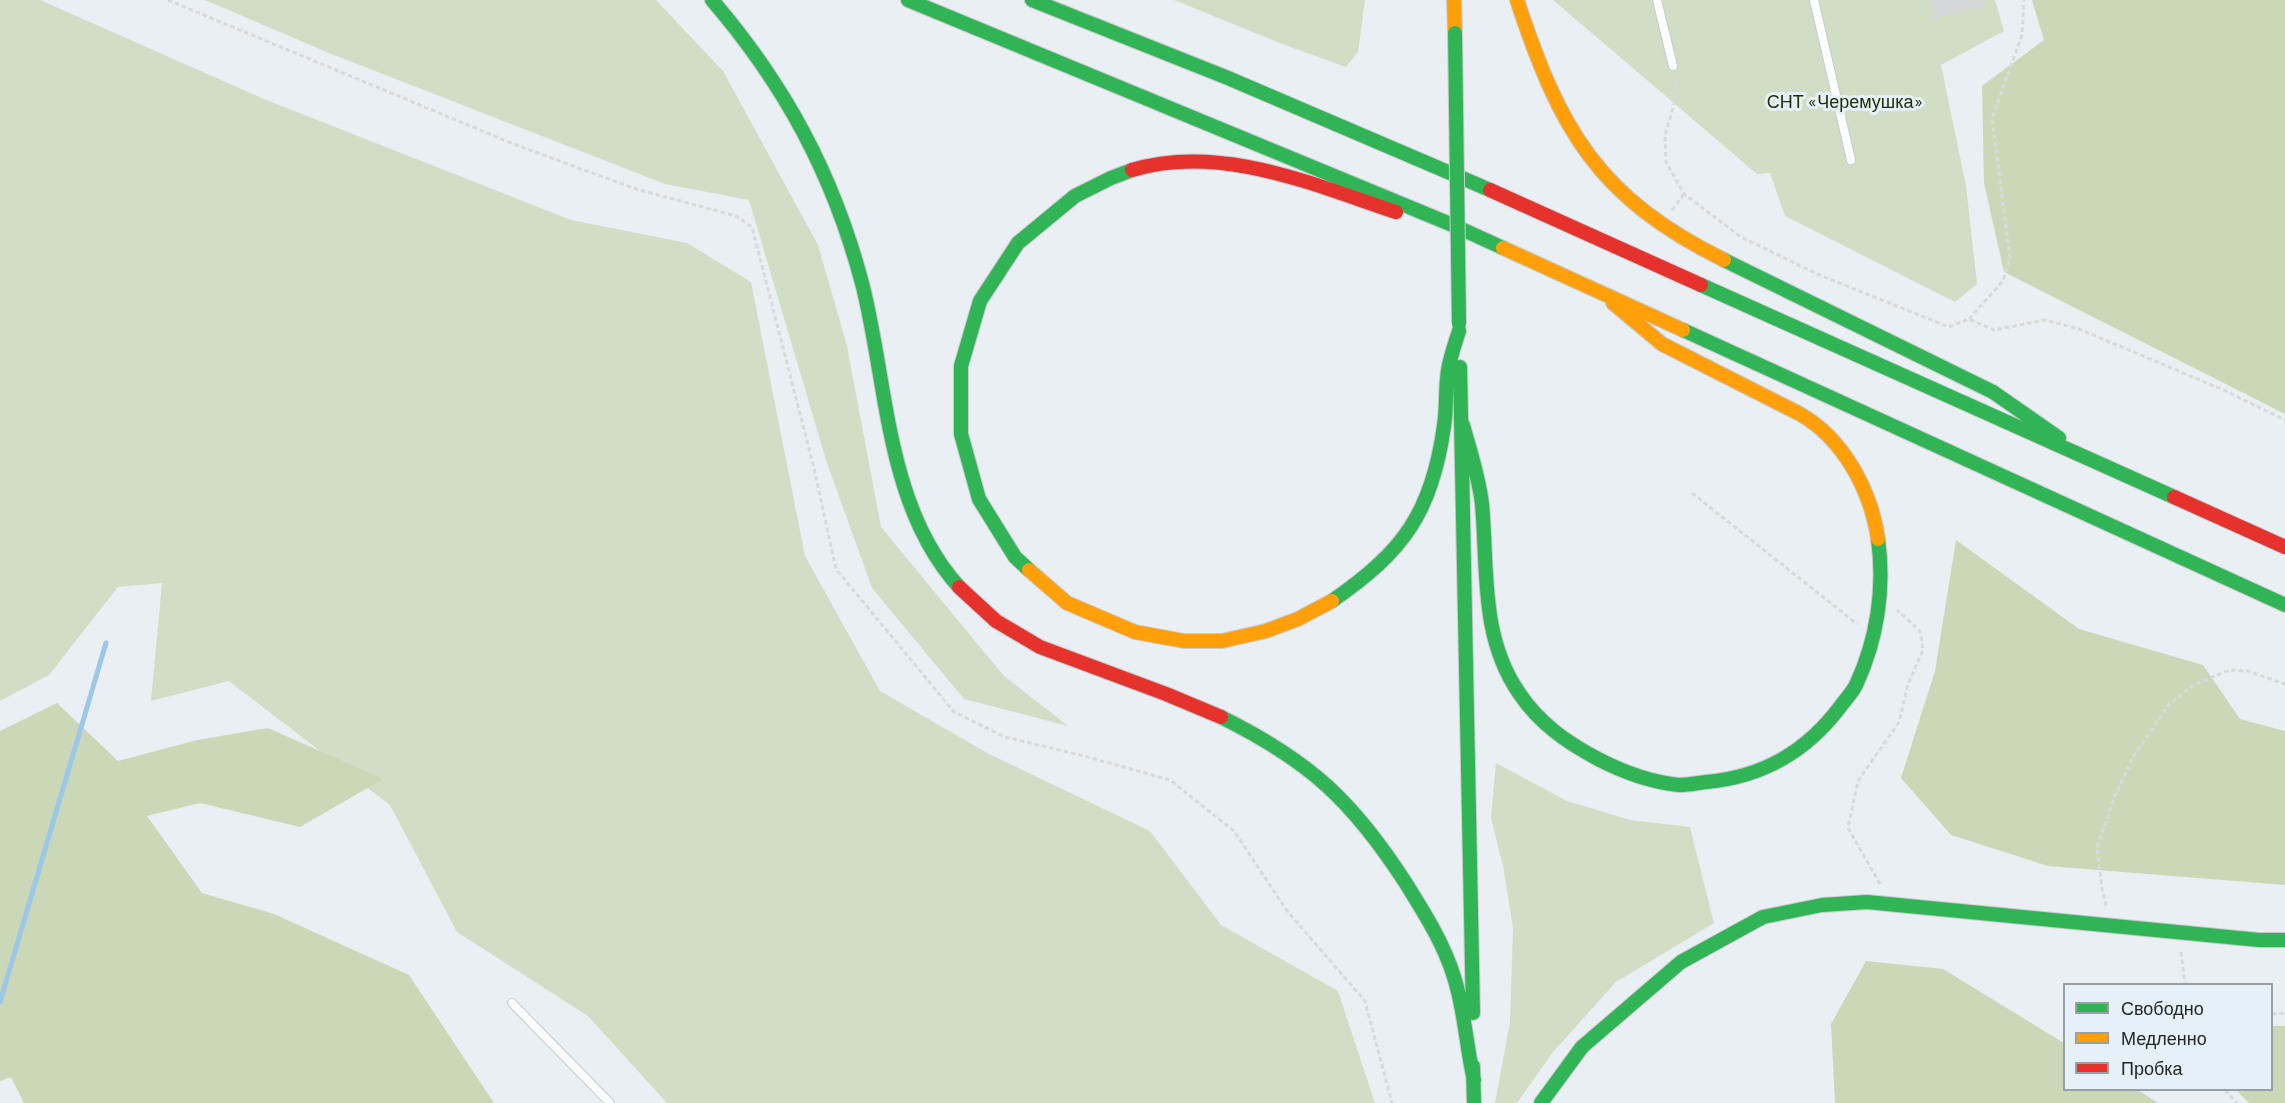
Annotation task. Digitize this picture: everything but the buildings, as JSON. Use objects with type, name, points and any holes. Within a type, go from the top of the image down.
[{"type":"main road","points":[[712,0],[730,19],[765,65],[794,109],[825,173],[858,268],[896,461],[902,481],[916,522],[945,570],[989,619],[1006,630],[1067,659],[1153,689],[1235,725],[1273,745],[1340,797],[1376,836],[1431,921],[1458,988],[1474,1080]]},
{"type":"main road","points":[[908,0],[1455,226],[2285,604]]},
{"type":"main road","points":[[1032,0],[1228,78],[1526,206],[2285,547]]},
{"type":"main road","points":[[1059,0],[1100,27]]},
{"type":"main road","points":[[1454,0],[1474,1103]]},
{"type":"main road","points":[[1517,0],[1538,66],[1558,109],[1588,159],[1624,197],[1661,224],[1704,250],[1993,392],[2094,462]]},
{"type":"main road","points":[[1455,226],[1396,212],[1270,171],[1233,165],[1171,163],[1119,174],[1096,184],[1058,206],[1026,232],[1001,261],[981,295],[968,327],[961,366],[959,403],[962,442],[972,484],[991,524],[1013,555],[1045,587],[1074,609],[1109,626],[1154,637],[1191,641],[1227,640],[1260,634],[1299,620],[1331,603],[1364,579],[1392,550],[1419,515],[1436,474],[1449,365],[1459,328]]},
{"type":"main road","points":[[1463,425],[1482,507],[1487,602],[1495,639],[1505,670],[1523,701],[1542,722],[1588,757],[1615,770],[1673,785],[1703,785],[1755,773],[1779,763],[1824,730],[1850,697],[1861,678],[1874,637],[1882,594],[1879,546],[1867,496],[1855,471],[1836,444],[1805,417],[1666,347],[1601,293]]},
{"type":"main road","points":[[1541,1103],[1582,1047],[1681,962],[1762,917],[1822,905],[1867,902],[2111,926],[2285,940]]},
{"type":"lane","points":[[1657,0],[1673,66]]},
{"type":"lane","points":[[1814,0],[1851,160]]},
{"type":"lane","points":[[512,1003],[610,1103]]},
{"type":"path","points":[[168,0],[511,143],[636,189],[736,216],[752,227],[814,468],[836,569],[954,712],[1005,737],[1170,780],[1234,831],[1287,911],[1365,1001],[1392,1103]]},
{"type":"path","points":[[1673,66],[1678,90],[1665,135],[1666,162],[1684,195],[1741,237],[1817,274],[1949,327],[1969,319],[2003,281],[2010,258],[1992,118],[2022,34],[2024,0]]},
{"type":"path","points":[[1969,319],[1994,330],[2045,320],[2079,329],[2226,391],[2285,420]]},
{"type":"path","points":[[1692,493],[1874,637]]},
{"type":"path","points":[[1882,594],[1920,632],[1923,650],[1908,684],[1899,722],[1858,781],[1848,828],[1892,904]]},
{"type":"path","points":[[2111,926],[2102,888],[2097,847],[2115,796],[2133,757],[2169,704],[2195,684],[2229,670],[2248,671],[2285,684]]},
{"type":"path","points":[[2178,932],[2185,983]]},
{"type":"path","points":[[2227,1091],[2237,1103]]},
{"type":"green space","points":[[0,0],[40,0],[264,99],[571,220],[687,243],[751,282],[805,556],[880,691],[989,754],[1150,831],[1221,925],[1338,991],[1375,1103],[667,1103],[588,1016],[457,932],[390,805],[229,681],[151,701],[162,583],[118,587],[49,675],[0,701]]},
{"type":"green space","points":[[205,0],[656,0],[723,71],[818,245],[847,346],[881,527],[1003,675],[1068,726],[964,699],[872,588],[826,460],[749,200],[665,184],[329,53]]},
{"type":"green space","points":[[1174,0],[1365,0],[1358,52],[1346,67]]},
{"type":"green space","name":"СНТ «Черемушка»","points":[[1553,0],[1995,0],[2004,31],[1941,65],[1966,186],[1977,284],[1955,302],[1785,216],[1770,173],[1757,174]]},
{"type":"green space","points":[[2032,0],[2285,0],[2285,414],[2004,272],[1984,183],[1982,86],[2044,40]]},
{"type":"green space","points":[[1956,540],[2079,629],[2203,665],[2240,719],[2285,731],[2285,885],[2048,866],[1951,835],[1901,778],[1935,671]]},
{"type":"green space","points":[[57,703],[118,761],[197,740],[268,728],[383,779],[300,827],[200,803],[147,816],[202,893],[274,914],[409,975],[494,1103],[24,1103],[11,1077],[0,1081],[0,731]]},
{"type":"green space","points":[[1496,763],[1567,801],[1630,820],[1690,827],[1714,923],[1616,982],[1553,1052],[1517,1103],[1495,1103],[1510,1022],[1513,928],[1503,866],[1491,818]]},
{"type":"green space","points":[[1866,961],[1943,969],[2063,1042],[2063,1091],[2140,1091],[2158,1103],[1835,1103],[1831,1024]]},
{"type":"green space","points":[[2273,1026],[2285,1026],[2285,1103],[2249,1103],[2237,1091],[2273,1091]]},
{"type":"waterway","points":[[0,1002],[106,643]]},
{"type":"traffic: fast","points":[[712,0],[738,32],[784,98],[804,132],[837,205],[862,283],[892,442],[903,481],[916,519],[935,555],[959,587]]},
{"type":"traffic: fast","points":[[908,0],[1455,226],[1503,248]]},
{"type":"traffic: fast","points":[[1032,0],[1228,78],[1490,190]]},
{"type":"traffic: fast","points":[[1455,33],[1459,324]]},
{"type":"traffic: fast","points":[[1029,570],[1015,557],[979,499],[961,434],[961,366],[980,301],[1018,243],[1075,196],[1132,170]]},
{"type":"traffic: fast","points":[[1724,260],[1993,392],[2059,438]]},
{"type":"traffic: fast","points":[[1701,285],[2174,497]]},
{"type":"traffic: fast","points":[[1683,330],[2285,605]]},
{"type":"traffic: fast","points":[[1332,601],[1378,565],[1410,528],[1422,507],[1439,456],[1445,419],[1448,371],[1459,331]]},
{"type":"traffic: fast","points":[[1460,367],[1473,1013]]},
{"type":"traffic: fast","points":[[1463,425],[1481,494],[1486,578],[1492,626],[1506,671],[1527,704],[1554,731],[1598,759],[1647,779],[1682,785],[1746,774],[1782,760],[1813,737],[1827,723],[1854,688],[1874,632],[1880,595],[1878,539]]},
{"type":"traffic: fast","points":[[1221,717],[1252,733],[1305,767],[1348,807],[1387,855],[1427,918],[1450,965],[1461,1003],[1474,1080]]},
{"type":"traffic: fast","points":[[1541,1103],[1582,1047],[1681,962],[1763,917],[1822,905],[1867,902],[2259,940],[2285,940]]},
{"type":"traffic: fast","points":[[1473,1066],[1474,1103]]},
{"type":"traffic: slow","points":[[1454,0],[1455,33]]},
{"type":"traffic: slow","points":[[1517,0],[1550,87],[1568,123],[1589,155],[1614,184],[1644,211],[1680,236],[1724,260]]},
{"type":"traffic: slow","points":[[1503,248],[1683,330]]},
{"type":"traffic: slow","points":[[1613,303],[1662,344],[1800,414],[1830,437],[1853,468],[1862,485],[1878,539]]},
{"type":"traffic: slow","points":[[1029,570],[1067,603],[1135,632],[1184,641],[1222,641],[1266,631],[1298,619],[1332,601]]},
{"type":"traffic: jam","points":[[1132,170],[1165,163],[1199,161],[1233,164],[1300,180],[1396,212]]},
{"type":"traffic: jam","points":[[1490,190],[1701,285]]},
{"type":"traffic: jam","points":[[2174,497],[2285,547]]},
{"type":"traffic: jam","points":[[959,587],[996,621],[1040,647],[1221,717]]}]
